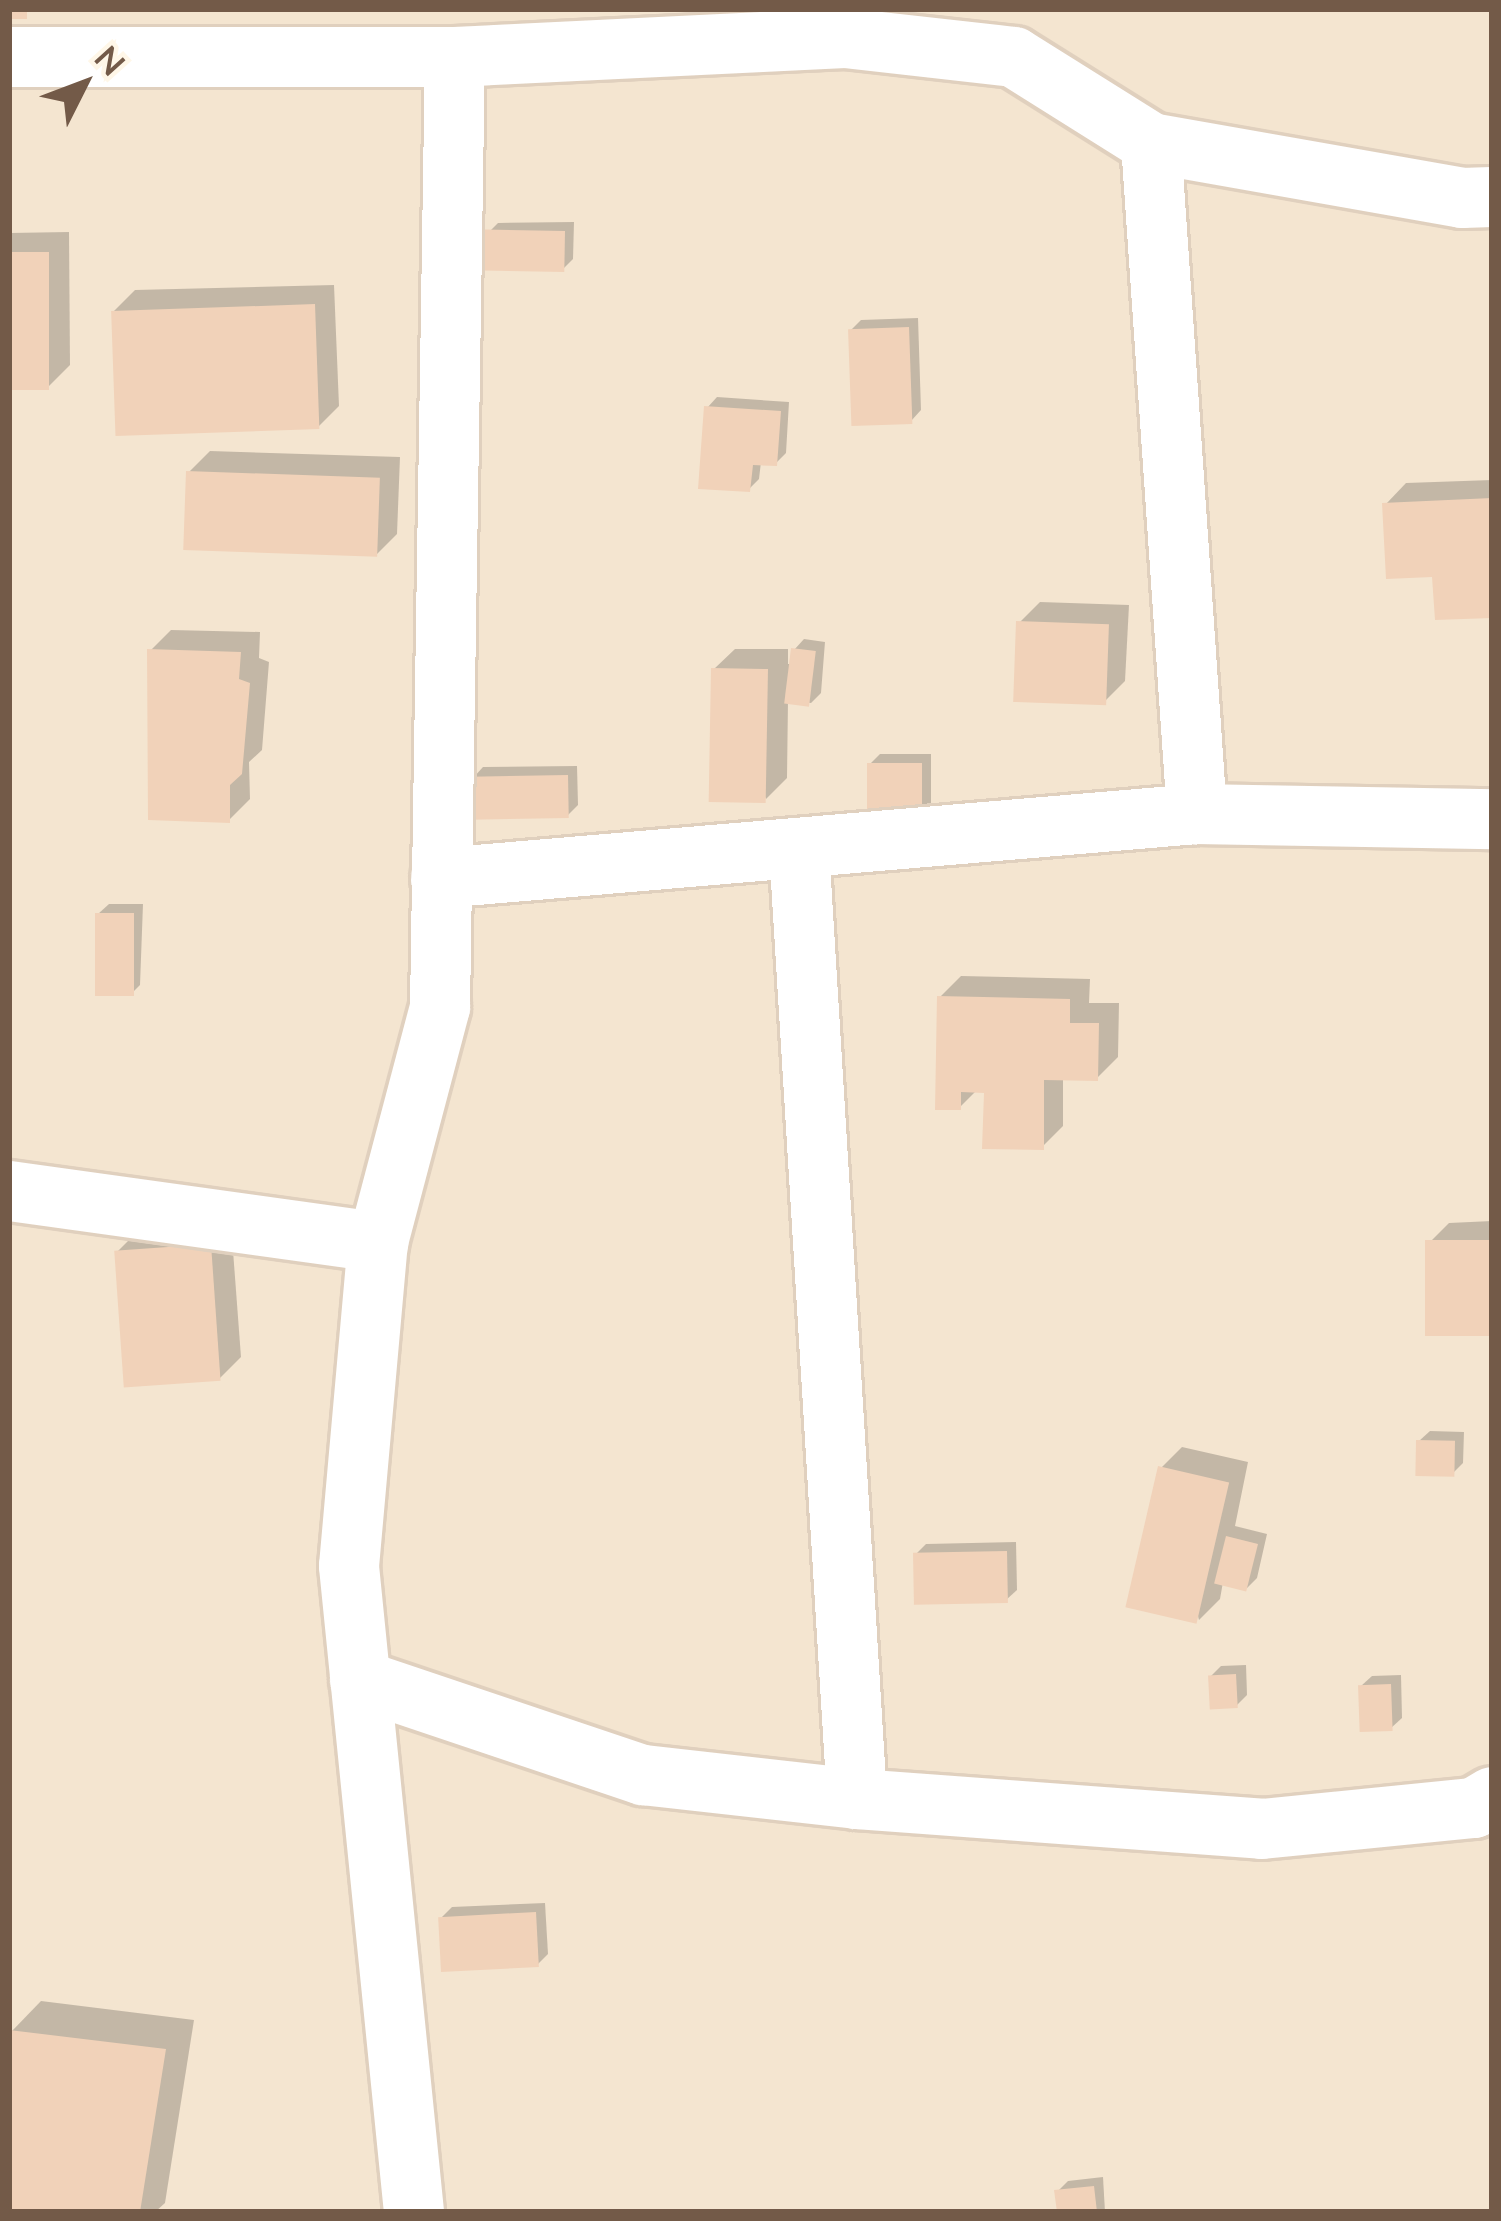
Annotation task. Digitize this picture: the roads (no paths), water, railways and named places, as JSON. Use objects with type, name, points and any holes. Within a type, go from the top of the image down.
[{"type":"street","points":[[9,57],[455,57],[845,38],[1014,57],[1151,143],[1462,198],[1492,197]]},
{"type":"street","points":[[414,2212],[349,1566],[378,1242],[440,1006],[455,57]]},
{"type":"street","points":[[1151,143],[1197,814]]},
{"type":"street","points":[[441,878],[1197,814],[1492,819]]},
{"type":"street","points":[[799,848],[857,1799]]},
{"type":"street","points":[[9,1191],[378,1242]]},
{"type":"street","points":[[360,1680],[644,1775],[857,1799],[1262,1828],[1474,1808],[1492,1797]]}]
